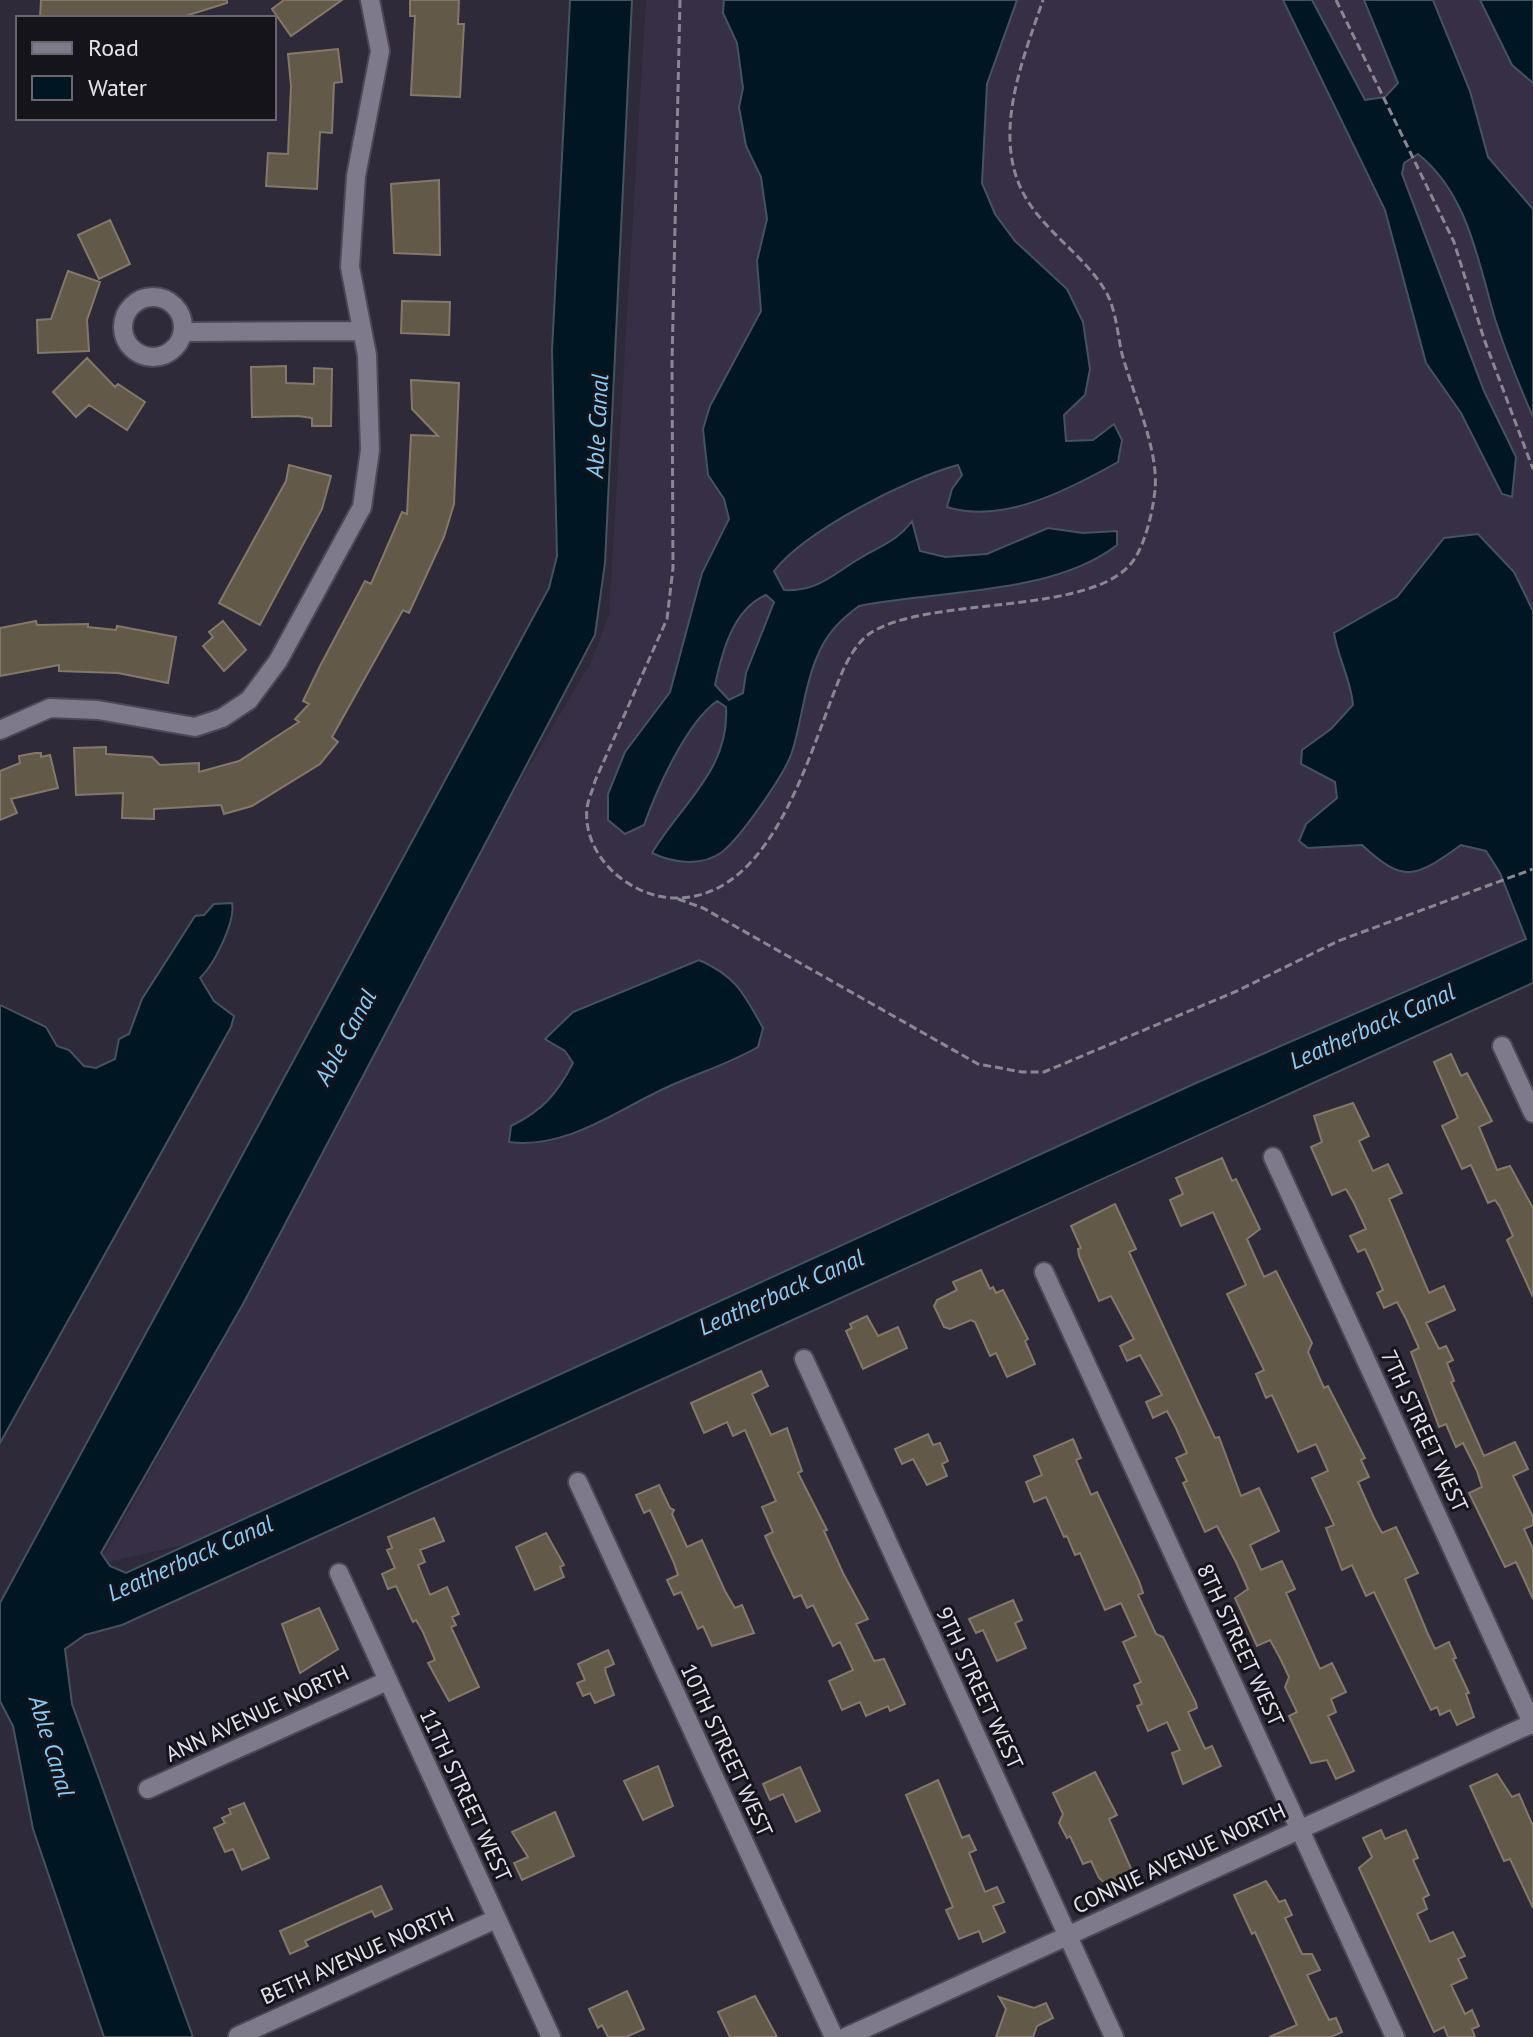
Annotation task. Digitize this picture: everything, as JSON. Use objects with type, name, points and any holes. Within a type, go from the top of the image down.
[{"type":"street","points":[[0,730],[50,708],[98,710],[195,727],[222,718],[249,700],[278,661],[362,507],[370,450],[367,355],[350,267],[356,176],[380,51],[370,0]]},
{"type":"street","points":[[184,332],[362,331]]},
{"type":"street","points":[[1502,1046],[1533,1113]]},
{"type":"street","name":"7TH STREET WEST","points":[[1273,1157],[1533,1724]]},
{"type":"street","name":"8TH STREET WEST","points":[[1044,1272],[1395,2037]]},
{"type":"street","name":"9TH STREET WEST","points":[[804,1359],[1114,2037]]},
{"type":"street","name":"10TH STREET WEST","points":[[578,1482],[834,2037]]},
{"type":"street","name":"11TH STREET WEST","points":[[339,1573],[551,2037]]},
{"type":"street","name":"ANN AVENUE NORTH","points":[[148,1789],[387,1681]]},
{"type":"street","name":"CONNIE AVENUE NORTH","points":[[846,2037],[1533,1724]]},
{"type":"street","name":"BETH AVENUE NORTH","points":[[238,2036],[496,1919]]},
{"type":"path","points":[[680,0],[671,581],[667,619],[595,781],[587,808],[590,833],[605,864],[620,879],[649,894],[675,898],[703,908],[978,1064],[1022,1072],[1044,1072],[1237,991],[1338,941],[1533,869]]},
{"type":"path","points":[[675,898],[699,895],[724,886],[766,840],[804,777],[844,668],[858,644],[870,633],[934,615],[1060,595],[1118,575],[1135,559],[1155,490],[1154,475],[1115,316],[1106,290],[1029,203],[1018,184],[1011,150],[1012,106],[1025,52],[1043,0]]},
{"type":"path","points":[[1336,0],[1454,242],[1484,339],[1533,469]]},
{"type":"shaded area","points":[[646,0],[1533,0],[1533,935],[237,1533],[99,1564],[224,1339],[454,893],[591,662],[609,615]]},
{"type":"water","points":[[570,0],[632,0],[605,563],[595,635],[243,1304],[101,1553],[110,1566],[126,1573],[1196,1083],[1526,939],[1500,873],[1486,851],[1461,845],[1433,864],[1411,872],[1389,866],[1362,845],[1308,848],[1299,841],[1306,824],[1337,798],[1335,782],[1301,764],[1302,750],[1331,729],[1353,705],[1334,633],[1397,597],[1444,538],[1478,534],[1514,572],[1533,611],[1533,983],[122,1625],[85,1635],[65,1649],[72,1704],[193,2037],[104,2037],[33,1829],[13,1726],[0,1701],[0,1603],[549,588],[557,556],[552,351]]},
{"type":"water","points":[[724,0],[1017,0],[987,84],[982,183],[995,214],[1015,241],[1067,289],[1083,322],[1090,369],[1085,395],[1064,415],[1066,441],[1093,440],[1114,424],[1122,440],[1118,462],[1057,493],[1013,508],[968,511],[947,507],[952,489],[962,475],[958,465],[937,472],[859,508],[789,555],[774,571],[784,590],[814,586],[831,577],[893,539],[912,521],[920,551],[945,557],[987,554],[1048,528],[1083,533],[1117,531],[1117,545],[1091,561],[1061,573],[994,588],[859,606],[852,611],[834,628],[821,649],[809,680],[792,752],[772,789],[751,820],[722,852],[706,860],[687,862],[652,853],[712,767],[725,729],[726,707],[717,701],[694,725],[665,776],[644,825],[625,834],[608,820],[608,794],[625,752],[670,692],[702,573],[729,519],[724,499],[708,475],[703,429],[710,406],[761,311],[757,261],[767,219],[761,177],[746,146],[739,107],[743,88],[737,43],[723,13]],"holes":[[[766,595],[774,602],[746,673],[743,693],[729,700],[715,685],[731,633],[745,610],[755,602]]]},
{"type":"water","points":[[1283,0],[1312,0],[1365,100],[1385,97],[1398,83],[1364,0],[1433,0],[1470,91],[1488,157],[1533,209],[1533,417],[1499,332],[1460,208],[1435,170],[1418,154],[1404,163],[1402,174],[1484,391],[1516,457],[1512,497],[1502,494],[1461,413],[1426,363],[1385,210]]},
{"type":"water","points":[[1480,0],[1533,0],[1533,83],[1512,65]]},
{"type":"water","points":[[232,903],[231,920],[223,942],[200,978],[214,1001],[234,1016],[231,1027],[0,1443],[0,1005],[46,1027],[57,1046],[69,1050],[84,1066],[96,1068],[115,1059],[119,1039],[129,1034],[142,999],[195,916],[204,915],[214,904]]},
{"type":"water","points":[[699,960],[722,973],[744,996],[763,1028],[758,1047],[658,1091],[576,1132],[532,1143],[509,1142],[511,1126],[548,1100],[573,1063],[565,1051],[545,1039],[573,1012]]},
{"type":"building","points":[[41,0],[227,0],[227,3],[185,16],[40,16]]},
{"type":"building","points":[[284,0],[342,0],[291,36],[272,9]]},
{"type":"building","points":[[410,0],[459,0],[458,24],[464,24],[460,97],[411,95],[415,16],[410,16]]},
{"type":"building","points":[[338,49],[342,82],[334,83],[332,133],[320,132],[317,189],[266,186],[268,153],[288,154],[291,86],[288,54]]},
{"type":"building","points":[[439,180],[440,255],[394,253],[391,184]]},
{"type":"building","points":[[110,220],[130,264],[99,279],[78,235]]},
{"type":"building","points":[[68,271],[100,282],[87,320],[89,351],[38,353],[37,320],[51,319]]},
{"type":"building","points":[[402,301],[450,302],[449,335],[401,333]]},
{"type":"building","points":[[87,358],[115,387],[118,384],[145,402],[127,430],[89,405],[76,417],[53,392]]},
{"type":"building","points":[[286,366],[286,383],[314,384],[314,368],[332,369],[331,426],[312,426],[312,418],[298,416],[252,417],[251,367]]},
{"type":"building","points":[[411,380],[459,383],[454,504],[444,537],[409,613],[403,610],[332,737],[338,742],[320,764],[252,806],[224,814],[221,805],[154,809],[154,819],[122,818],[123,793],[76,795],[74,748],[106,747],[106,754],[152,757],[160,765],[199,763],[199,772],[239,761],[299,722],[295,719],[309,704],[303,701],[320,666],[365,581],[371,584],[402,512],[407,514],[411,435],[438,436],[412,409]]},
{"type":"building","points":[[289,465],[331,476],[322,509],[260,625],[219,603],[286,481]]},
{"type":"building","points":[[36,621],[37,625],[88,624],[88,627],[116,630],[117,626],[176,637],[168,683],[118,673],[59,671],[59,665],[0,676],[0,628]]},
{"type":"building","points":[[223,621],[246,650],[224,671],[203,646],[213,637],[209,632]]},
{"type":"building","points":[[41,753],[41,757],[50,755],[58,788],[11,799],[17,813],[0,820],[0,771],[20,763],[19,756]]},
{"type":"building","points":[[1451,1054],[1461,1076],[1467,1073],[1492,1121],[1479,1127],[1497,1170],[1510,1166],[1533,1208],[1533,1297],[1507,1240],[1513,1236],[1500,1207],[1495,1200],[1488,1203],[1471,1165],[1462,1169],[1442,1126],[1458,1118],[1434,1062]]},
{"type":"building","points":[[1353,1103],[1369,1136],[1359,1141],[1373,1171],[1388,1164],[1402,1193],[1389,1199],[1429,1293],[1444,1286],[1455,1310],[1426,1323],[1439,1349],[1446,1346],[1453,1360],[1447,1363],[1454,1381],[1451,1382],[1484,1456],[1515,1442],[1528,1469],[1513,1476],[1533,1517],[1533,1525],[1524,1529],[1533,1549],[1533,1599],[1516,1562],[1505,1567],[1469,1493],[1482,1487],[1463,1443],[1456,1447],[1446,1424],[1439,1427],[1411,1352],[1419,1348],[1406,1319],[1397,1302],[1384,1308],[1377,1293],[1383,1290],[1365,1249],[1358,1252],[1350,1236],[1366,1229],[1354,1203],[1346,1189],[1332,1195],[1311,1147],[1322,1142],[1314,1116]]},
{"type":"building","points":[[1222,1158],[1232,1181],[1236,1179],[1260,1229],[1247,1239],[1264,1277],[1276,1271],[1312,1343],[1308,1352],[1324,1388],[1328,1386],[1365,1458],[1361,1460],[1369,1477],[1358,1482],[1374,1518],[1382,1533],[1396,1527],[1418,1573],[1405,1579],[1427,1632],[1435,1649],[1449,1642],[1456,1658],[1453,1659],[1469,1693],[1466,1694],[1474,1717],[1457,1725],[1450,1710],[1440,1715],[1437,1707],[1431,1710],[1374,1592],[1366,1596],[1352,1565],[1342,1570],[1326,1528],[1334,1525],[1312,1478],[1328,1471],[1316,1444],[1298,1452],[1272,1395],[1266,1398],[1256,1374],[1264,1370],[1227,1294],[1246,1285],[1213,1212],[1181,1226],[1170,1200],[1183,1194],[1176,1178]]},
{"type":"building","points":[[1115,1204],[1136,1249],[1129,1252],[1215,1438],[1219,1437],[1241,1496],[1259,1488],[1279,1531],[1250,1545],[1261,1570],[1282,1561],[1295,1589],[1286,1593],[1320,1669],[1332,1663],[1346,1692],[1331,1699],[1336,1712],[1328,1716],[1354,1771],[1336,1779],[1327,1760],[1311,1763],[1289,1716],[1297,1712],[1285,1687],[1289,1677],[1270,1640],[1257,1646],[1235,1598],[1248,1589],[1236,1562],[1217,1526],[1205,1532],[1183,1483],[1187,1481],[1176,1458],[1187,1453],[1176,1428],[1167,1411],[1153,1418],[1146,1402],[1162,1395],[1140,1355],[1127,1361],[1120,1346],[1134,1339],[1111,1296],[1099,1301],[1079,1256],[1078,1249],[1081,1248],[1071,1226]]},
{"type":"building","points":[[981,1270],[990,1289],[993,1287],[996,1293],[1003,1290],[1028,1339],[1025,1341],[1035,1364],[1007,1377],[996,1353],[990,1356],[975,1322],[971,1320],[950,1329],[944,1327],[934,1306],[937,1300],[957,1290],[953,1282]]},
{"type":"building","points":[[867,1316],[878,1336],[898,1327],[907,1348],[863,1369],[846,1331],[852,1328],[850,1324]]},
{"type":"building","points":[[761,1371],[768,1386],[752,1394],[771,1435],[787,1428],[802,1471],[798,1473],[827,1530],[824,1531],[843,1573],[868,1619],[856,1624],[874,1661],[884,1659],[905,1704],[890,1711],[888,1706],[866,1716],[860,1702],[842,1710],[829,1681],[853,1670],[840,1642],[833,1646],[813,1605],[807,1608],[801,1595],[794,1598],[773,1554],[765,1536],[773,1532],[762,1507],[776,1501],[745,1430],[733,1436],[727,1422],[704,1433],[691,1403]]},
{"type":"building","points":[[928,1434],[933,1445],[940,1443],[948,1461],[942,1464],[947,1476],[927,1485],[913,1459],[902,1464],[895,1449]]},
{"type":"building","points":[[1073,1439],[1081,1458],[1076,1460],[1091,1495],[1097,1492],[1139,1581],[1143,1593],[1138,1595],[1156,1634],[1163,1637],[1196,1703],[1197,1708],[1188,1712],[1205,1749],[1212,1746],[1221,1766],[1183,1784],[1172,1753],[1180,1750],[1167,1722],[1148,1731],[1137,1706],[1142,1704],[1134,1685],[1141,1682],[1123,1642],[1136,1636],[1121,1603],[1105,1610],[1080,1553],[1075,1555],[1067,1536],[1064,1537],[1046,1497],[1034,1502],[1026,1482],[1042,1475],[1034,1456]]},
{"type":"building","points":[[659,1485],[670,1508],[674,1510],[672,1514],[687,1547],[702,1540],[725,1591],[735,1608],[742,1605],[754,1633],[712,1646],[703,1626],[698,1629],[681,1592],[674,1595],[667,1580],[678,1575],[674,1563],[650,1510],[644,1513],[636,1495]]},
{"type":"building","points":[[434,1518],[444,1541],[420,1550],[425,1562],[418,1565],[430,1595],[447,1587],[459,1614],[452,1617],[456,1625],[451,1627],[479,1687],[449,1701],[428,1663],[435,1660],[423,1632],[416,1620],[413,1622],[396,1586],[388,1589],[382,1574],[395,1568],[387,1550],[392,1548],[388,1537]]},
{"type":"building","points":[[546,1533],[564,1565],[560,1567],[564,1577],[535,1590],[516,1547]]},
{"type":"building","points":[[1013,1600],[1022,1620],[1015,1623],[1026,1648],[997,1661],[983,1630],[976,1633],[969,1619]]},
{"type":"building","points":[[319,1608],[338,1649],[300,1673],[282,1624]]},
{"type":"building","points":[[608,1650],[614,1664],[605,1668],[614,1695],[595,1703],[590,1693],[583,1696],[577,1683],[585,1680],[578,1664]]},
{"type":"building","points":[[658,1766],[673,1806],[643,1820],[624,1781]]},
{"type":"building","points":[[800,1767],[820,1811],[796,1822],[783,1794],[770,1800],[763,1784]]},
{"type":"building","points":[[1095,1772],[1117,1815],[1109,1819],[1133,1873],[1107,1885],[1099,1878],[1091,1861],[1083,1864],[1070,1836],[1067,1838],[1059,1823],[1063,1814],[1053,1793]]},
{"type":"building","points":[[1497,1774],[1512,1797],[1519,1794],[1533,1826],[1533,1908],[1510,1859],[1504,1861],[1470,1786]]},
{"type":"building","points":[[938,1780],[962,1838],[969,1835],[976,1850],[969,1853],[985,1892],[997,1887],[1004,1902],[993,1906],[1005,1932],[983,1942],[979,1931],[959,1939],[946,1910],[953,1907],[906,1795]]},
{"type":"building","points":[[244,1803],[269,1858],[242,1870],[233,1849],[225,1852],[214,1828],[225,1823],[222,1818],[231,1814],[229,1809]]},
{"type":"building","points":[[555,1812],[574,1856],[522,1880],[514,1863],[528,1857],[512,1832]]},
{"type":"building","points":[[1381,1830],[1385,1839],[1406,1830],[1418,1858],[1413,1860],[1429,1895],[1423,1898],[1427,1909],[1417,1914],[1430,1942],[1453,1932],[1465,1956],[1458,1959],[1467,1978],[1451,1985],[1465,2014],[1472,2010],[1479,2026],[1472,2029],[1475,2037],[1448,2037],[1444,2027],[1434,2032],[1359,1868],[1372,1857],[1363,1838]]},
{"type":"building","points":[[1266,1881],[1279,1902],[1285,1900],[1292,1915],[1285,1918],[1302,1954],[1312,1954],[1320,1970],[1307,1975],[1329,2020],[1336,2018],[1342,2032],[1331,2037],[1269,2037],[1297,2025],[1255,1932],[1252,1934],[1234,1895]]},
{"type":"building","points":[[381,1886],[392,1909],[375,1917],[372,1911],[347,1922],[305,1941],[308,1946],[290,1954],[280,1931]]},
{"type":"building","points":[[627,1991],[644,2029],[626,2037],[608,2037],[602,2025],[598,2028],[589,2009]]},
{"type":"building","points":[[755,1996],[777,2037],[730,2037],[718,2012]]},
{"type":"building","points":[[999,1997],[1034,2008],[1046,2003],[1053,2018],[1037,2026],[1033,2037],[996,2037],[1006,2009]]},
{"type":"water label","name":"Able Canal","points":[[597,426]]},
{"type":"water label","name":"Leatherback Canal","points":[[1372,1026]]},
{"type":"water label","name":"Able Canal","points":[[345,1037]]},
{"type":"water label","name":"Leatherback Canal","points":[[781,1292]]},
{"type":"water label","name":"Leatherback Canal","points":[[190,1558]]},
{"type":"water label","name":"Able Canal","points":[[52,1746]]}]
